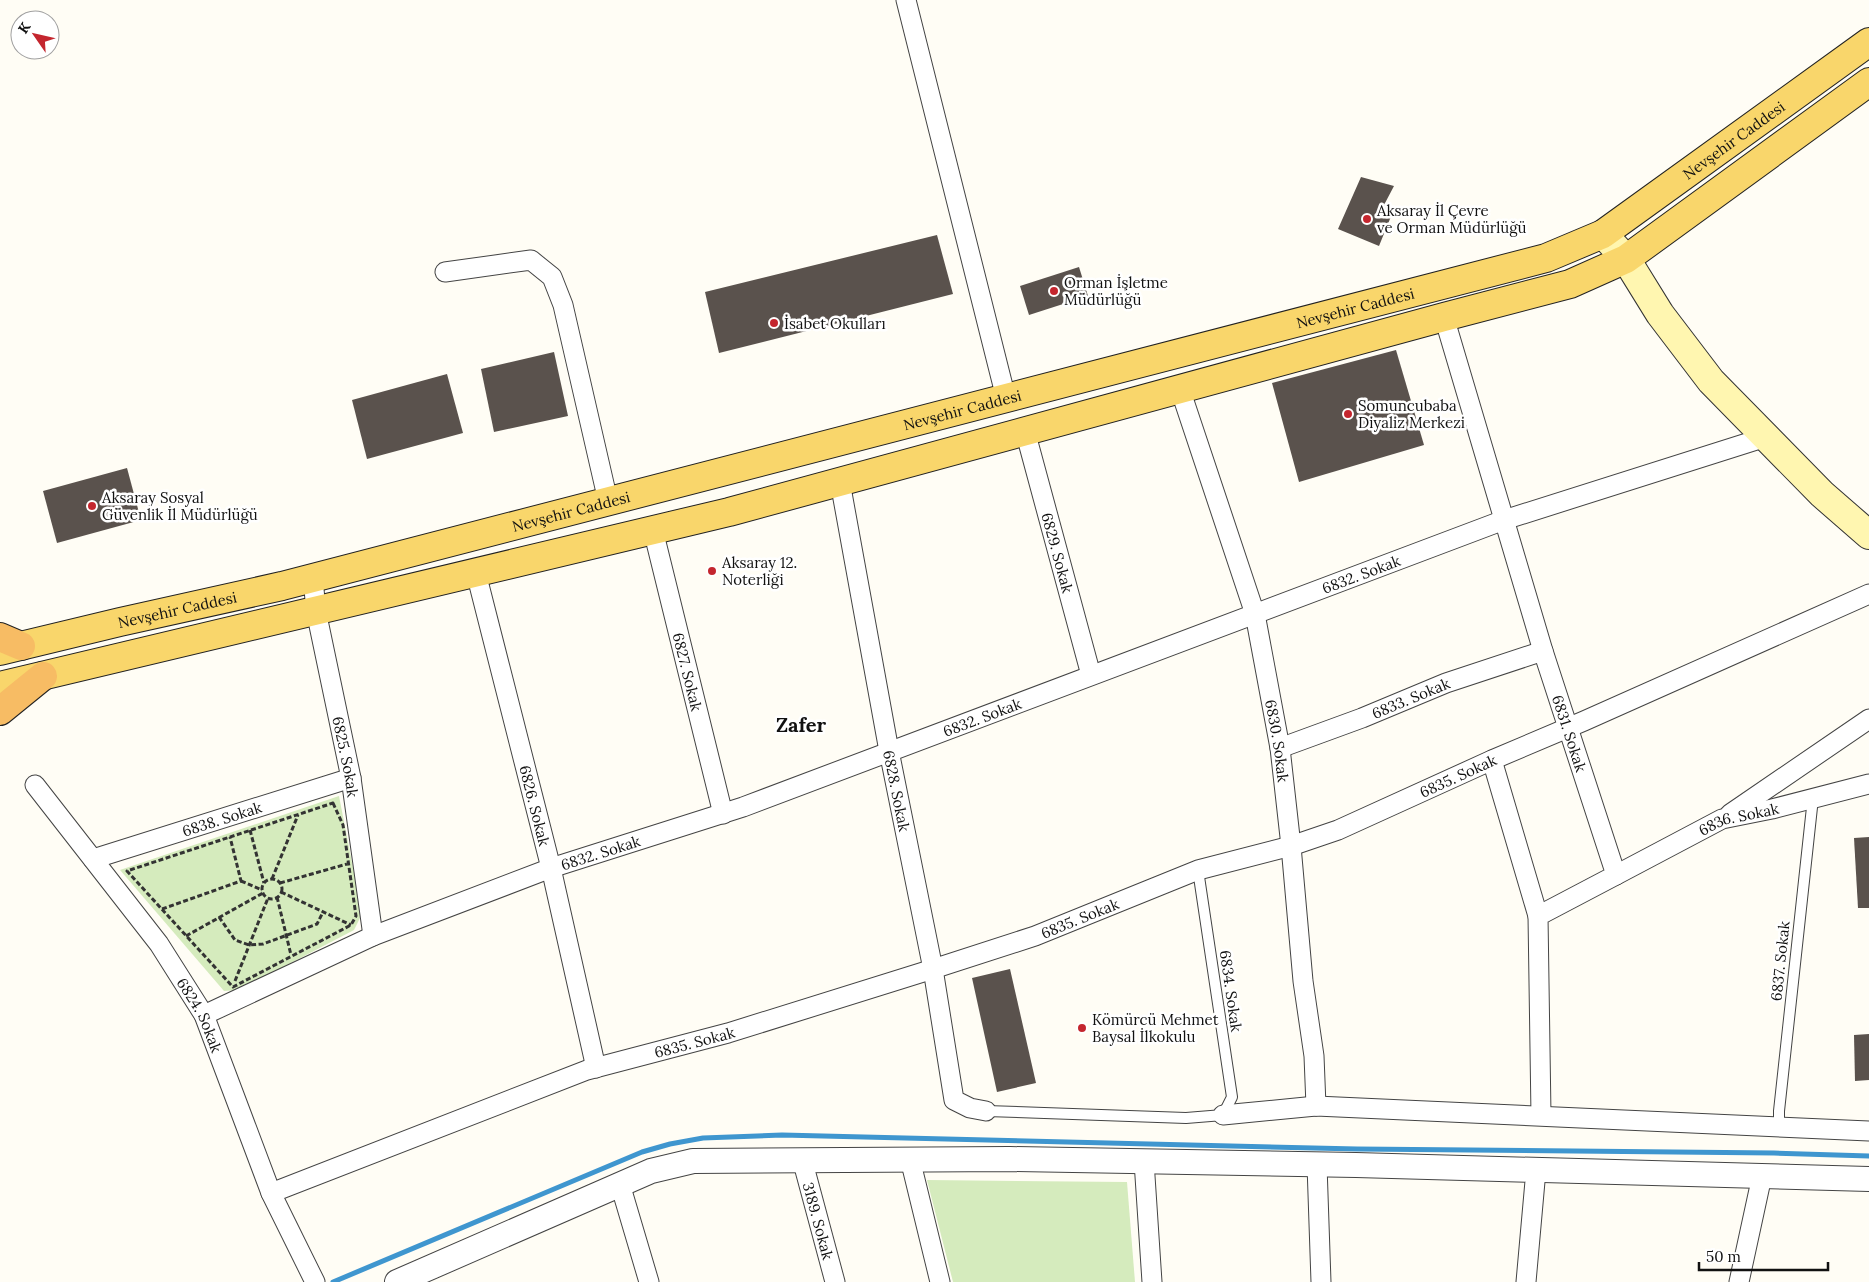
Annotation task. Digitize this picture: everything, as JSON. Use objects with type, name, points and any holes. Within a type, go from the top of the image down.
[{"type":"highway","points":[[0,712],[43,676]]},
{"type":"main road","name":"Nevşehir Caddesi","points":[[7,645],[313,578],[1546,258],[1603,234],[1869,42]]},
{"type":"main road","points":[[0,686],[729,512],[1570,284],[1626,259],[1869,82]]},
{"type":"main road","points":[[1603,234],[1626,259],[1660,314],[1711,381],[1822,494],[1869,535]]},
{"type":"street","points":[[906,0],[1006,398]]},
{"type":"street","points":[[445,272],[531,260],[552,276],[563,305],[608,501]]},
{"type":"street","name":"6831. Sokak","points":[[1444,317],[1543,651],[1616,874]]},
{"type":"street","name":"6830. Sokak","points":[[1180,389],[1255,614],[1280,748],[1303,981],[1314,1056],[1316,1106]]},
{"type":"street","name":"6829. Sokak","points":[[1026,431],[1091,675]]},
{"type":"street","name":"6832. Sokak","points":[[204,1016],[373,936],[551,868],[723,814],[1504,520],[1766,437]]},
{"type":"street","name":"6828. Sokak","points":[[840,482],[889,751],[933,970],[954,1100],[970,1108],[986,1111]]},
{"type":"street","name":"6827. Sokak","points":[[653,530],[723,814]]},
{"type":"street","name":"6826. Sokak","points":[[476,573],[551,868],[596,1068]]},
{"type":"street","name":"6825. Sokak","points":[[313,578],[316,611],[351,778],[373,936]]},
{"type":"street","name":"6835. Sokak","points":[[271,1193],[596,1068],[728,1033],[933,970],[1035,936],[1198,870],[1291,846],[1338,830],[1869,594]]},
{"type":"street","name":"6833. Sokak","points":[[1280,748],[1362,718],[1446,683],[1543,651]]},
{"type":"street","points":[[1722,820],[1869,719]]},
{"type":"street","points":[[1492,760],[1538,916],[1541,1115]]},
{"type":"street","name":"6838. Sokak","points":[[93,860],[351,778]]},
{"type":"street","name":"6836. Sokak","points":[[1616,874],[1722,820],[1869,784]]},
{"type":"street","name":"6824. Sokak","points":[[35,785],[159,944],[204,1016],[271,1193],[313,1278]]},
{"type":"street","points":[[1538,916],[1616,874]]},
{"type":"street","points":[[1223,1115],[1316,1106],[1458,1114],[1541,1115],[1869,1131]]},
{"type":"street","points":[[397,1282],[651,1171],[693,1161],[802,1159],[1144,1161],[1869,1179]]},
{"type":"street","name":"3189. Sokak","points":[[802,1159],[835,1282]]},
{"type":"street","points":[[910,1159],[940,1282]]},
{"type":"street","points":[[1144,1161],[1152,1282]]},
{"type":"street","points":[[1317,1164],[1321,1282]]},
{"type":"street","points":[[1526,1282],[1536,1170]]},
{"type":"street","points":[[1739,1282],[1762,1176]]},
{"type":"street","points":[[620,1184],[649,1282]]},
{"type":"lane","name":"6837. Sokak","points":[[1779,1126],[1778,1111],[1814,798]]},
{"type":"lane","name":"6834. Sokak","points":[[1198,870],[1232,1097],[1223,1115]]},
{"type":"lane","points":[[986,1111],[1186,1118],[1223,1115]]},
{"type":"path","points":[[333,803],[342,825],[356,916],[351,925],[233,987],[126,871],[333,803]]},
{"type":"path","points":[[264,884],[272,879],[298,814]]},
{"type":"path","points":[[250,830],[264,884],[263,892]]},
{"type":"path","points":[[230,837],[241,880],[263,892],[268,898]]},
{"type":"path","points":[[272,879],[280,883],[348,863]]},
{"type":"path","points":[[162,910],[241,880]]},
{"type":"path","points":[[268,898],[277,897],[281,892],[280,883]]},
{"type":"path","points":[[186,936],[263,892]]},
{"type":"path","points":[[281,892],[351,925]]},
{"type":"path","points":[[277,897],[291,956]]},
{"type":"path","points":[[233,987],[268,898]]},
{"type":"path","points":[[218,917],[235,940],[249,945],[263,944],[316,924],[324,912]]},
{"type":"green space","points":[[339,796],[362,914],[354,930],[239,990],[224,991],[120,870]]},
{"type":"green space","points":[[927,1180],[1127,1182],[1135,1282],[953,1282]]},
{"type":"building","name":"Aksaray İl Çevre ve Orman Müdürlüğü","points":[[1361,177],[1394,186],[1384,205],[1394,209],[1379,246],[1338,229]]},
{"type":"building","name":"İsabet Okulları","points":[[937,235],[953,294],[719,353],[705,292]]},
{"type":"building","name":"Orman İşletme Müdürlüğü","points":[[1079,267],[1088,296],[1029,315],[1020,286]]},
{"type":"building","name":"Somuncubaba Diyaliz Merkezi","points":[[1396,350],[1424,445],[1299,482],[1272,383]]},
{"type":"building","points":[[554,352],[568,416],[494,432],[481,369]]},
{"type":"building","points":[[447,374],[463,433],[367,459],[352,400]]},
{"type":"building","name":"Aksaray Sosyal Güvenlik İl Müdürlüğü","points":[[127,468],[141,520],[57,543],[43,491]]},
{"type":"building","points":[[1869,837],[1869,908],[1858,908],[1854,838]]},
{"type":"building","points":[[1010,969],[1036,1083],[997,1092],[972,978]]},
{"type":"building","points":[[1869,1034],[1869,1080],[1855,1081],[1854,1035]]},
{"type":"waterway","points":[[333,1282],[642,1152],[670,1144],[703,1138],[782,1135],[1357,1149],[1774,1153],[1869,1156]]},
{"type":"place","name":"Aksaray İl Çevre ve Orman Müdürlüğü","points":[[1367,219]]},
{"type":"place","name":"Orman İşletme Müdürlüğü","points":[[1054,291]]},
{"type":"place","name":"İsabet Okulları","points":[[774,323]]},
{"type":"place","name":"Somuncubaba Diyaliz Merkezi","points":[[1348,414]]},
{"type":"place","name":"Aksaray Sosyal Güvenlik İl Müdürlüğü","points":[[92,506]]},
{"type":"place","name":"Aksaray 12. Noterliği","points":[[712,571]]},
{"type":"place","name":"Kömürcü Mehmet Baysal İlkokulu","points":[[1082,1028]]},
{"type":"district","name":"Zafer","points":[[801,724]]}]
